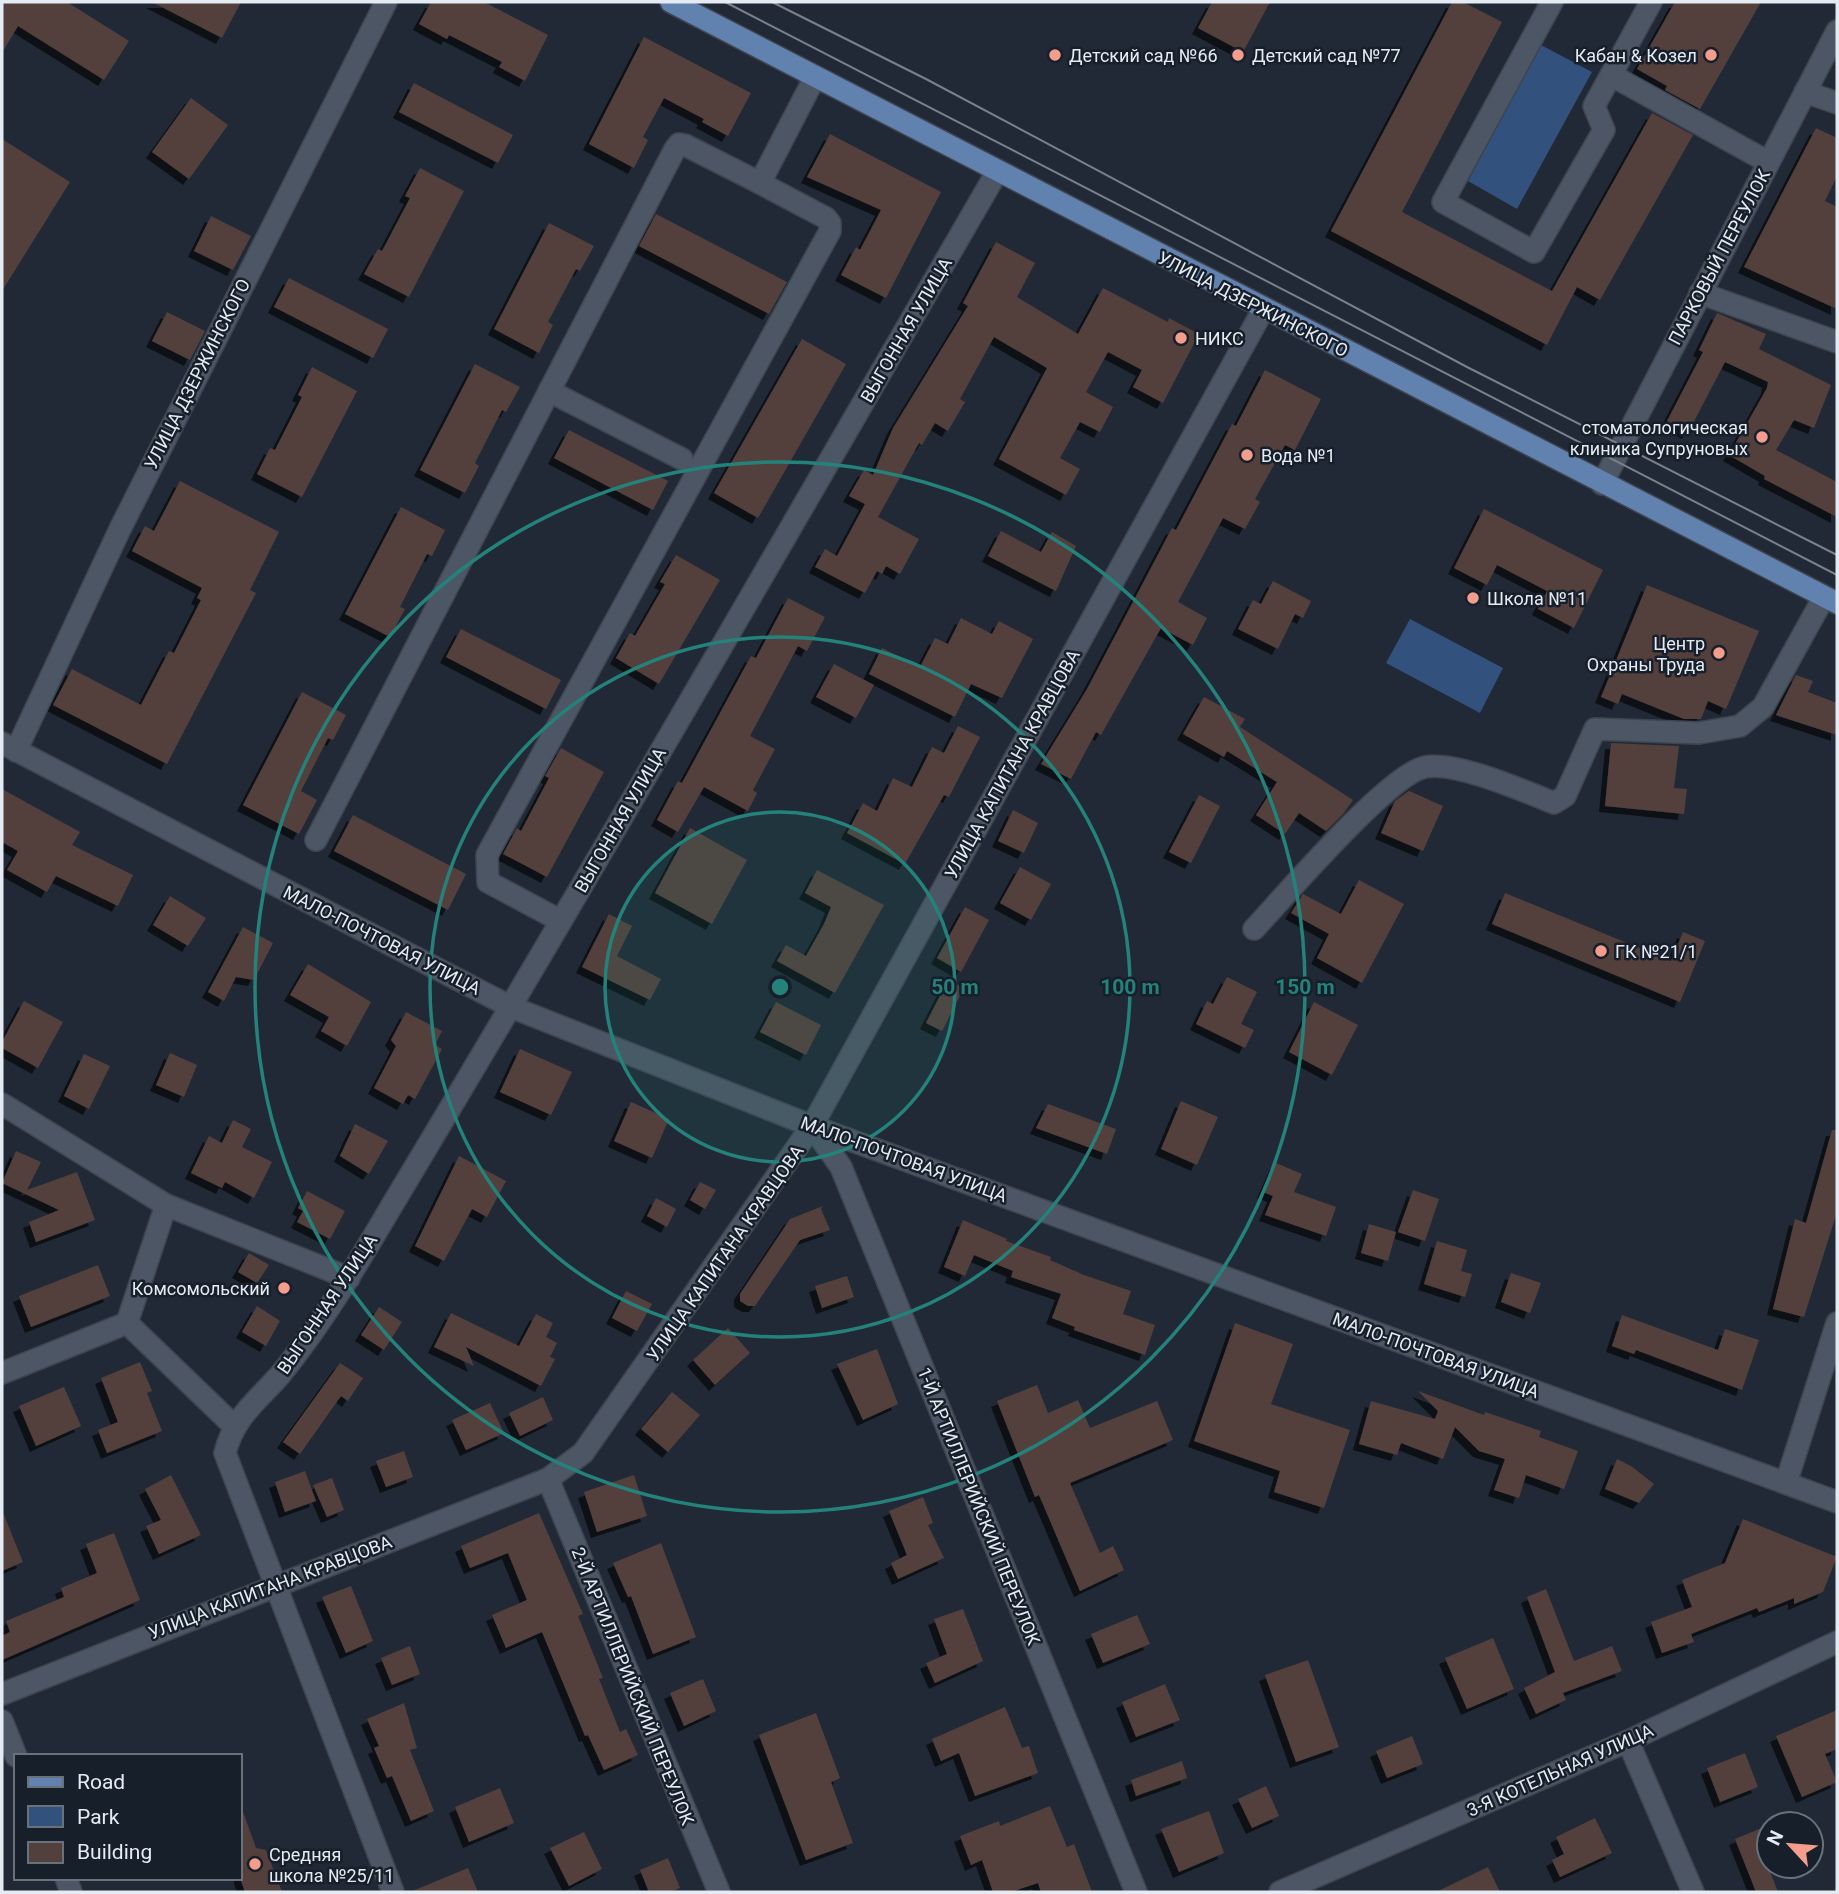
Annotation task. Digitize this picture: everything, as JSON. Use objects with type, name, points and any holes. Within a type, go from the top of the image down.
[{"type":"main road","name":"УЛИЦА ДЗЕРЖИНСКОГО","points":[[671,2],[1263,310],[1831,600]]},
{"type":"street","name":"УЛИЦА ДЗЕРЖИНСКОГО","points":[[9,747],[386,2]]},
{"type":"street","points":[[1552,2],[1443,202],[1534,252],[1604,130],[1594,106],[1651,2]]},
{"type":"street","name":"ПАРКОВЫЙ ПЕРЕУЛОК","points":[[1602,484],[1837,31]]},
{"type":"street","points":[[1611,75],[1768,162]]},
{"type":"street","points":[[760,183],[815,77]]},
{"type":"street","points":[[1805,92],[1837,103]]},
{"type":"street","points":[[316,840],[679,144],[826,218],[830,231],[486,856],[488,882],[561,921]]},
{"type":"street","name":"ВЫГОННАЯ УЛИЦА","points":[[275,1584],[225,1453],[234,1426],[246,1409],[279,1376],[349,1278],[511,1007],[997,172]]},
{"type":"street","points":[[1700,293],[1837,342]]},
{"type":"street","name":"УЛИЦА КАПИТАНА КРАВЦОВА","points":[[2,1693],[548,1479],[568,1467],[596,1438],[813,1126],[1263,310]]},
{"type":"street","points":[[549,390],[682,459]]},
{"type":"street","points":[[1254,929],[1393,783],[1424,767],[1449,768],[1507,783],[1554,803],[1565,796],[1595,729],[1699,733],[1740,726],[1763,707],[1831,600]]},
{"type":"street","name":"МАЛО-ПОЧТОВАЯ УЛИЦА","points":[[9,747],[511,1007],[813,1126],[1837,1502]]},
{"type":"street","points":[[2,1104],[166,1205],[349,1278]]},
{"type":"street","name":"1-Й АРТИЛЛЕРИЙСКИЙ ПЕРЕУЛОК","points":[[813,1126],[841,1167],[1136,1892]]},
{"type":"street","points":[[2,1373],[127,1323],[166,1205]]},
{"type":"street","points":[[1786,1483],[1837,1322]]},
{"type":"street","points":[[127,1323],[234,1426]]},
{"type":"street","name":"2-Й АРТИЛЛЕРИЙСКИЙ ПЕРЕУЛОК","points":[[548,1479],[719,1892]]},
{"type":"street","points":[[275,1584],[393,1892]]},
{"type":"street","name":"3-Я КОТЕЛЬНАЯ УЛИЦА","points":[[1280,1892],[1628,1741],[1837,1642]]},
{"type":"street","points":[[2,1721],[15,1754]]},
{"type":"street","points":[[1628,1741],[1693,1892]]},
{"type":"green space","points":[[1541,45],[1592,72],[1517,209],[1468,181]]},
{"type":"green space","points":[[1410,619],[1503,668],[1480,713],[1386,663]]},
{"type":"building","points":[[2,2],[67,2],[129,41],[104,80],[18,26],[2,53]]},
{"type":"building","points":[[152,2],[241,2],[222,38]]},
{"type":"building","points":[[431,2],[484,2],[548,35],[525,81],[499,67],[502,62],[449,35],[447,39],[419,24]]},
{"type":"building","points":[[1212,2],[1270,2],[1243,52],[1198,28]]},
{"type":"building","points":[[1452,2],[1463,2],[1502,22],[1402,212],[1552,291],[1652,113],[1693,135],[1600,300],[1577,287],[1547,345],[1331,231]]},
{"type":"building","points":[[1675,2],[1761,2],[1700,109],[1665,90],[1667,86],[1637,69]]},
{"type":"building","points":[[644,37],[751,93],[728,136],[702,122],[704,119],[664,98],[643,137],[648,140],[634,168],[589,144]]},
{"type":"building","points":[[414,83],[513,135],[498,163],[399,112]]},
{"type":"building","points":[[191,98],[228,125],[189,179],[152,152]]},
{"type":"building","points":[[1816,128],[1837,138],[1837,176],[1825,201],[1837,207],[1837,309],[1744,267]]},
{"type":"building","points":[[830,134],[941,192],[886,298],[841,275],[856,247],[860,250],[881,210],[807,177]]},
{"type":"building","points":[[2,139],[70,182],[2,291]]},
{"type":"building","points":[[420,168],[464,191],[409,297],[364,274],[378,249],[382,251],[410,198],[405,196]]},
{"type":"building","points":[[656,214],[787,282],[769,314],[639,246]]},
{"type":"building","points":[[211,216],[251,236],[233,270],[194,251]]},
{"type":"building","points":[[549,223],[594,246],[580,271],[576,269],[548,322],[553,325],[539,353],[494,329]]},
{"type":"building","points":[[996,242],[1035,263],[1017,297],[1078,334],[1103,288],[1168,322],[1169,318],[1199,334],[1163,403],[1133,387],[1142,370],[1108,352],[1086,392],[1113,407],[1100,432],[1080,422],[1060,458],[1080,469],[1066,495],[999,459],[1047,368],[994,337],[960,399],[965,402],[948,431],[935,423],[922,445],[919,443],[878,517],[919,539],[900,574],[886,566],[882,574],[877,571],[865,593],[815,567],[825,549],[837,556],[865,504],[849,496],[864,470],[873,475],[893,428],[968,306],[963,303]]},
{"type":"building","points":[[289,278],[388,329],[373,358],[274,307]]},
{"type":"building","points":[[167,312],[205,331],[190,360],[152,341]]},
{"type":"building","points":[[1717,313],[1766,334],[1759,349],[1831,385],[1814,428],[1794,420],[1776,450],[1837,482],[1837,517],[1764,479],[1765,476],[1729,455],[1768,382],[1725,362],[1688,433],[1667,421],[1703,352],[1699,350]]},
{"type":"building","points":[[802,339],[846,364],[758,518],[714,493]]},
{"type":"building","points":[[475,364],[520,387],[506,412],[502,410],[475,463],[479,466],[465,493],[420,470]]},
{"type":"building","points":[[312,367],[357,391],[302,497],[257,474],[270,448],[275,450],[302,397],[298,395]]},
{"type":"building","points":[[1265,370],[1321,399],[1295,450],[1285,445],[1255,499],[1260,502],[1245,529],[1223,518],[1178,602],[1207,618],[1193,645],[1161,628],[1101,735],[1096,732],[1071,779],[1041,764],[1087,689],[1172,528],[1176,530],[1232,424],[1236,426]]},
{"type":"building","points":[[569,430],[668,481],[653,510],[554,458]]},
{"type":"building","points":[[180,481],[279,532],[250,590],[256,593],[167,764],[53,705],[72,669],[141,705],[169,651],[174,653],[201,600],[197,598],[202,588],[132,551],[145,526],[154,531]]},
{"type":"building","points":[[401,507],[445,530],[432,556],[427,554],[400,607],[405,609],[390,637],[345,614]]},
{"type":"building","name":"Школа №11","points":[[1484,509],[1603,570],[1574,628],[1538,609],[1547,591],[1497,565],[1487,585],[1454,568]]},
{"type":"building","points":[[1001,531],[1041,552],[1052,532],[1076,546],[1056,591],[988,556]]},
{"type":"building","points":[[676,555],[720,580],[659,684],[616,658],[630,633],[635,636],[665,584],[660,582]]},
{"type":"building","points":[[1273,581],[1311,601],[1303,618],[1295,614],[1278,649],[1238,629],[1253,600],[1261,604]]},
{"type":"building","points":[[1647,585],[1759,631],[1726,709],[1708,701],[1701,719],[1684,719],[1622,694],[1618,704],[1601,697]]},
{"type":"building","points":[[788,598],[825,617],[807,651],[798,646],[750,736],[775,749],[753,790],[757,793],[748,811],[704,787],[678,832],[657,820],[678,781],[682,783],[751,656],[756,658]]},
{"type":"building","points":[[961,618],[992,634],[999,621],[1033,639],[1002,698],[971,684],[955,717],[869,674],[882,648],[920,667],[935,638],[948,644]]},
{"type":"building","points":[[461,629],[561,680],[546,709],[446,657]]},
{"type":"building","points":[[834,664],[874,685],[856,718],[816,697]]},
{"type":"building","points":[[1796,675],[1813,681],[1808,692],[1837,703],[1837,735],[1776,715]]},
{"type":"building","points":[[302,692],[346,715],[333,740],[328,738],[301,791],[317,800],[299,834],[243,805]]},
{"type":"building","points":[[1204,697],[1245,719],[1240,727],[1353,800],[1343,814],[1326,831],[1299,813],[1285,834],[1256,815],[1277,782],[1227,751],[1224,757],[1183,734]]},
{"type":"building","points":[[958,726],[980,737],[949,797],[944,795],[905,864],[847,833],[863,803],[877,811],[893,778],[912,787],[932,747],[944,753]]},
{"type":"building","points":[[1611,743],[1679,746],[1674,788],[1687,789],[1684,814],[1605,806]]},
{"type":"building","points":[[561,748],[604,772],[547,877],[503,854],[517,828],[521,831],[549,778],[545,776]]},
{"type":"building","points":[[2,789],[80,832],[72,845],[133,875],[118,906],[56,876],[47,892],[7,870],[18,851],[2,842]]},
{"type":"building","points":[[1409,791],[1443,806],[1423,851],[1381,833],[1395,801]]},
{"type":"building","points":[[1199,795],[1220,806],[1191,863],[1169,852]]},
{"type":"building","points":[[1013,810],[1038,823],[1024,853],[998,841]]},
{"type":"building","points":[[353,815],[466,874],[448,910],[334,851]]},
{"type":"building","points":[[690,828],[747,860],[712,924],[655,893]]},
{"type":"building","points":[[1020,867],[1051,884],[1031,920],[1000,903]]},
{"type":"building","points":[[817,870],[884,905],[835,993],[777,961],[786,945],[806,956],[824,924],[831,907],[805,893]]},
{"type":"building","points":[[1359,880],[1404,904],[1362,983],[1317,958],[1329,934],[1291,913],[1303,894],[1341,914]]},
{"type":"building","name":"ГК №21/1","points":[[1505,893],[1671,961],[1683,932],[1705,941],[1680,1002],[1492,924]]},
{"type":"building","points":[[170,896],[206,918],[188,946],[153,925]]},
{"type":"building","points":[[965,907],[989,920],[961,972],[937,958]]},
{"type":"building","points":[[609,914],[632,926],[617,956],[661,979],[650,1000],[582,967]]},
{"type":"building","points":[[243,927],[273,943],[254,980],[236,977],[224,1001],[208,992]]},
{"type":"building","points":[[308,964],[371,1002],[347,1046],[321,1031],[329,1017],[290,995]]},
{"type":"building","points":[[1227,977],[1257,992],[1241,1024],[1254,1030],[1245,1048],[1196,1024],[1207,1001],[1213,1004]]},
{"type":"building","points":[[948,980],[964,988],[942,1031],[926,1023]]},
{"type":"building","points":[[24,1001],[63,1022],[38,1068],[2,1048],[2,1042]]},
{"type":"building","points":[[776,1002],[821,1025],[806,1055],[760,1032]]},
{"type":"building","points":[[1314,1002],[1358,1025],[1332,1075],[1289,1052]]},
{"type":"building","points":[[406,1012],[442,1031],[435,1045],[442,1049],[415,1099],[408,1095],[403,1104],[374,1088],[396,1046],[391,1040]]},
{"type":"building","points":[[520,1049],[572,1072],[551,1115],[500,1092]]},
{"type":"building","points":[[170,1053],[197,1065],[184,1097],[156,1085]]},
{"type":"building","points":[[84,1054],[110,1066],[89,1109],[64,1096]]},
{"type":"building","points":[[1181,1101],[1218,1117],[1197,1165],[1161,1149]]},
{"type":"building","points":[[631,1102],[669,1119],[652,1158],[614,1141]]},
{"type":"building","points":[[1048,1104],[1116,1129],[1107,1154],[1036,1128]]},
{"type":"building","points":[[233,1120],[251,1129],[242,1147],[272,1162],[254,1198],[225,1182],[222,1188],[191,1173],[209,1136],[222,1143]]},
{"type":"building","points":[[355,1124],[388,1141],[369,1174],[340,1156]]},
{"type":"building","points":[[1832,1130],[1837,1130],[1837,1212],[1804,1317],[1773,1309],[1795,1219],[1806,1223]]},
{"type":"building","points":[[16,1151],[41,1162],[27,1190],[77,1172],[95,1220],[36,1242],[29,1222],[59,1210],[2,1183]]},
{"type":"building","points":[[459,1156],[506,1181],[487,1217],[472,1209],[444,1261],[415,1246]]},
{"type":"building","points":[[1276,1163],[1302,1174],[1294,1192],[1336,1207],[1326,1236],[1265,1215],[1273,1196],[1263,1192]]},
{"type":"building","points":[[700,1182],[716,1190],[705,1209],[690,1200]]},
{"type":"building","points":[[1413,1190],[1439,1199],[1425,1241],[1398,1232]]},
{"type":"building","points":[[307,1191],[345,1211],[330,1239],[297,1222],[303,1211],[298,1208]]},
{"type":"building","points":[[656,1198],[676,1209],[667,1227],[647,1216]]},
{"type":"building","points":[[823,1206],[821,1209],[830,1230],[800,1240],[755,1306],[748,1306],[740,1301],[740,1294],[790,1219]]},
{"type":"building","points":[[963,1220],[1007,1239],[1006,1241],[1051,1257],[1050,1260],[1084,1275],[1131,1291],[1123,1314],[1155,1325],[1145,1355],[1074,1330],[1075,1327],[1052,1318],[1061,1294],[1011,1277],[1013,1271],[974,1255],[965,1276],[944,1267]]},
{"type":"building","points":[[1369,1224],[1396,1232],[1388,1261],[1361,1253]]},
{"type":"building","points":[[1437,1241],[1467,1250],[1461,1271],[1472,1274],[1465,1297],[1424,1284]]},
{"type":"building","points":[[249,1253],[269,1265],[257,1283],[238,1272]]},
{"type":"building","points":[[98,1265],[110,1296],[31,1327],[19,1296]]},
{"type":"building","points":[[1511,1273],[1541,1283],[1530,1313],[1501,1302]]},
{"type":"building","points":[[847,1276],[854,1297],[822,1308],[815,1286]]},
{"type":"building","points":[[626,1291],[652,1304],[637,1331],[612,1318]]},
{"type":"building","points":[[257,1306],[280,1321],[266,1346],[242,1332]]},
{"type":"building","points":[[379,1307],[402,1322],[384,1350],[361,1335]]},
{"type":"building","points":[[451,1313],[519,1346],[536,1314],[553,1323],[546,1337],[557,1343],[550,1357],[555,1359],[541,1386],[466,1347],[474,1366],[434,1347]]},
{"type":"building","points":[[1622,1315],[1718,1350],[1725,1329],[1759,1340],[1742,1390],[1636,1350],[1634,1354],[1612,1346]]},
{"type":"building","points":[[1235,1323],[1293,1344],[1271,1404],[1350,1430],[1324,1508],[1274,1492],[1280,1471],[1194,1441]]},
{"type":"building","points":[[728,1328],[750,1353],[715,1385],[693,1360]]},
{"type":"building","points":[[877,1349],[898,1404],[863,1420],[837,1364]]},
{"type":"building","points":[[140,1362],[152,1391],[147,1393],[162,1431],[107,1453],[98,1430],[118,1422],[101,1378]]},
{"type":"building","points":[[340,1363],[363,1378],[348,1401],[341,1396],[300,1454],[283,1442]]},
{"type":"building","points":[[1037,1385],[1048,1413],[1078,1400],[1090,1428],[1157,1401],[1173,1440],[1070,1483],[1100,1553],[1113,1546],[1124,1570],[1080,1591],[1039,1495],[1035,1497],[997,1401]]},
{"type":"building","points":[[64,1387],[81,1426],[36,1446],[19,1406]]},
{"type":"building","points":[[1418,1391],[1484,1415],[1485,1412],[1541,1431],[1539,1437],[1578,1451],[1564,1489],[1526,1475],[1519,1498],[1494,1490],[1505,1459],[1479,1451],[1455,1427],[1443,1459],[1401,1443],[1397,1455],[1359,1444],[1371,1401],[1435,1419],[1438,1411]]},
{"type":"building","points":[[672,1392],[700,1415],[668,1452],[641,1429]]},
{"type":"building","points":[[543,1397],[553,1420],[520,1436],[509,1413]]},
{"type":"building","points":[[490,1403],[504,1433],[466,1450],[452,1420]]},
{"type":"building","points":[[404,1451],[413,1477],[386,1487],[376,1461]]},
{"type":"building","points":[[1617,1459],[1654,1484],[1639,1503],[1605,1489]]},
{"type":"building","points":[[305,1471],[316,1501],[285,1512],[275,1482]]},
{"type":"building","points":[[171,1475],[201,1535],[159,1554],[146,1526],[161,1520],[145,1489]]},
{"type":"building","points":[[634,1475],[647,1516],[597,1532],[584,1492]]},
{"type":"building","points":[[332,1478],[344,1510],[327,1517],[313,1485]]},
{"type":"building","points":[[923,1497],[933,1523],[928,1525],[944,1558],[898,1579],[891,1563],[907,1555],[889,1511]]},
{"type":"building","points":[[2,1510],[23,1562],[2,1571]]},
{"type":"building","points":[[539,1513],[583,1614],[578,1616],[603,1678],[599,1679],[620,1732],[626,1729],[638,1755],[604,1770],[588,1735],[585,1736],[542,1632],[506,1648],[492,1615],[527,1600],[508,1553],[470,1568],[461,1546]]},
{"type":"building","points":[[1743,1519],[1837,1557],[1823,1592],[1794,1604],[1794,1598],[1759,1612],[1757,1608],[1691,1634],[1694,1642],[1662,1653],[1651,1622],[1692,1607],[1682,1580],[1725,1563]]},
{"type":"building","points":[[114,1533],[140,1600],[2,1660],[2,1636],[10,1632],[6,1621],[64,1597],[61,1588],[97,1573],[86,1544]]},
{"type":"building","points":[[661,1543],[696,1637],[653,1654],[631,1596],[628,1597],[613,1563]]},
{"type":"building","points":[[351,1586],[373,1641],[346,1653],[322,1597]]},
{"type":"building","points":[[1546,1589],[1574,1661],[1612,1646],[1622,1671],[1563,1693],[1566,1700],[1536,1714],[1524,1688],[1555,1672],[1527,1597]]},
{"type":"building","points":[[963,1609],[983,1661],[935,1683],[926,1663],[947,1654],[934,1619]]},
{"type":"building","points":[[1137,1615],[1150,1644],[1103,1663],[1091,1634]]},
{"type":"building","points":[[1493,1638],[1514,1689],[1467,1709],[1445,1658]]},
{"type":"building","points":[[410,1646],[420,1674],[392,1685],[381,1658]]},
{"type":"building","points":[[1308,1660],[1339,1747],[1296,1762],[1265,1675]]},
{"type":"building","points":[[703,1679],[716,1711],[684,1726],[670,1693]]},
{"type":"building","points":[[1165,1684],[1180,1720],[1136,1737],[1122,1702]]},
{"type":"building","points":[[404,1703],[417,1748],[410,1750],[434,1811],[411,1821],[392,1776],[387,1778],[374,1748],[379,1746],[367,1719]]},
{"type":"building","points":[[1005,1707],[1022,1748],[1029,1746],[1038,1773],[975,1796],[959,1753],[941,1761],[932,1739]]},
{"type":"building","points":[[1837,1710],[1837,1749],[1825,1754],[1837,1782],[1802,1797],[1776,1736]]},
{"type":"building","points":[[816,1713],[840,1778],[831,1782],[853,1843],[806,1860],[759,1735]]},
{"type":"building","points":[[1412,1736],[1423,1764],[1387,1778],[1376,1751]]},
{"type":"building","points":[[1745,1753],[1758,1787],[1720,1802],[1707,1768]]},
{"type":"building","points":[[1182,1761],[1187,1778],[1136,1796],[1131,1780]]},
{"type":"building","points":[[1266,1786],[1279,1816],[1252,1828],[1238,1799]]},
{"type":"building","points":[[500,1788],[514,1823],[469,1842],[455,1807]]},
{"type":"building","points":[[1050,1806],[1067,1847],[1074,1844],[1092,1892],[1041,1892],[1038,1883],[1011,1892],[993,1892],[982,1860],[971,1865],[960,1836],[999,1821],[1000,1826]]},
{"type":"building","name":"Средняя школа №25/11","points":[[242,1809],[256,1848],[266,1850],[282,1892],[245,1892],[241,1880]]},
{"type":"building","points":[[1209,1811],[1224,1853],[1179,1872],[1161,1829]]},
{"type":"building","points":[[1595,1818],[1612,1853],[1560,1877],[1552,1860],[1564,1854],[1556,1837]]},
{"type":"building","points":[[1755,1831],[1755,1880],[1773,1880],[1778,1892],[1756,1892],[1735,1839]]},
{"type":"building","points":[[584,1832],[602,1869],[569,1886],[550,1848]]},
{"type":"building","points":[[668,1858],[680,1888],[670,1892],[649,1892],[640,1870]]},
{"type":"building","points":[[1488,1867],[1500,1892],[1436,1892]]},
{"type":"building","points":[[468,1868],[478,1892],[410,1892]]},
{"type":"tram line","points":[[725,2],[1837,575]]},
{"type":"tram line","points":[[772,2],[926,79],[1467,367],[1837,555]]},
{"type":"place","name":"Детский сад №66","points":[[1055,55]]},
{"type":"place","name":"Детский сад №77","points":[[1238,55]]},
{"type":"place","name":"Кабан & Козел","points":[[1711,55]]},
{"type":"place","name":"НИКС","points":[[1181,338]]},
{"type":"place","name":"стоматологическая клиника Супруновых","points":[[1762,437]]},
{"type":"place","name":"Вода №1","points":[[1247,455]]},
{"type":"place","name":"Школа №11","points":[[1473,598]]},
{"type":"place","name":"Центр Охраны Труда","points":[[1719,653]]},
{"type":"place","name":"ГК №21/1","points":[[1601,951]]},
{"type":"place","name":"Комсомольский","points":[[284,1288]]},
{"type":"place","name":"Средняя школа №25/11","points":[[255,1864]]}]
